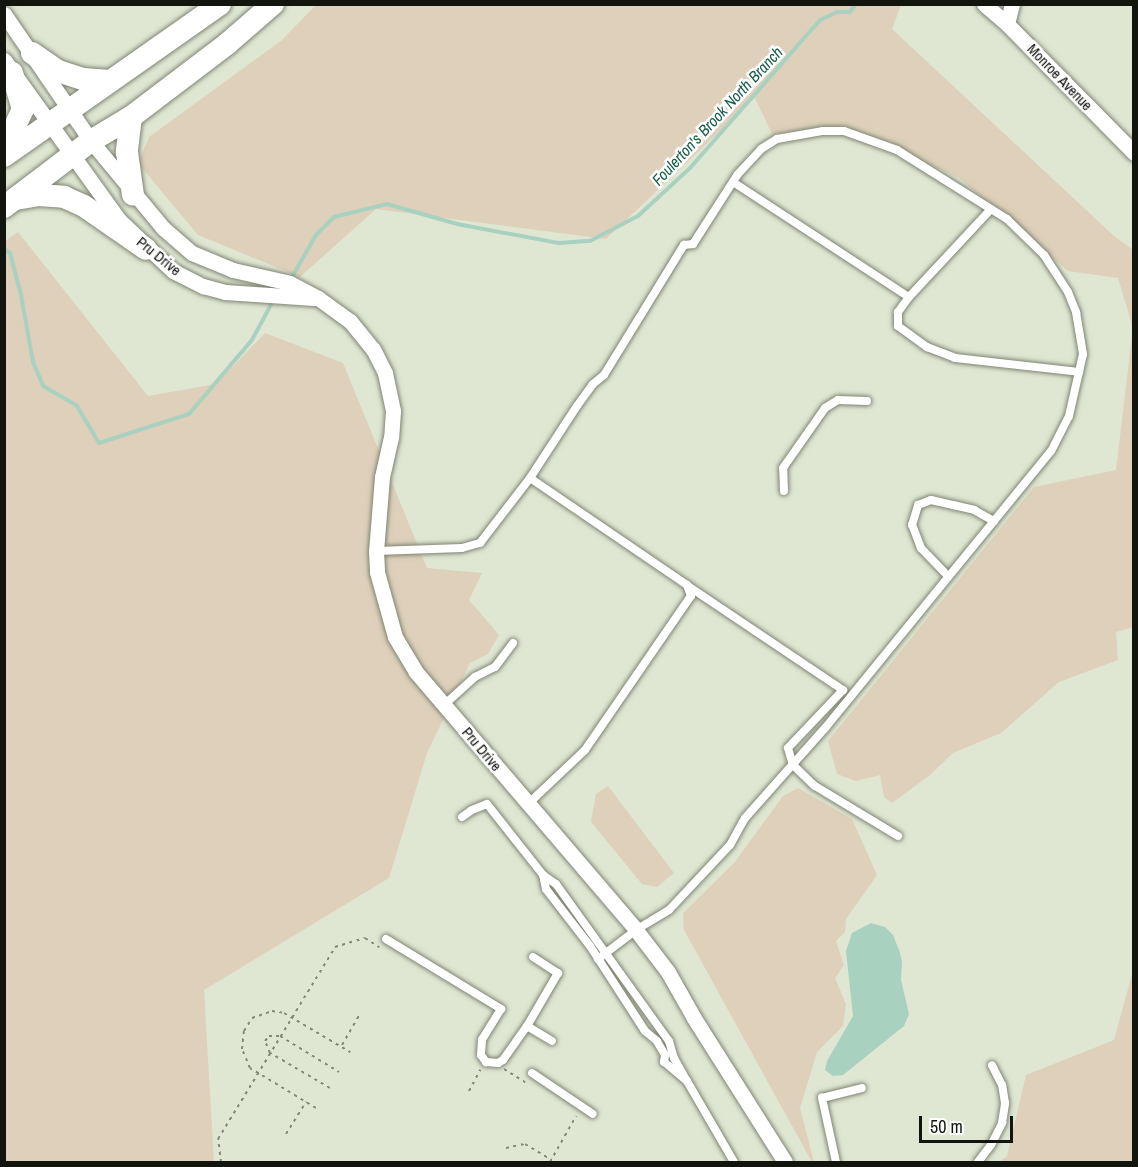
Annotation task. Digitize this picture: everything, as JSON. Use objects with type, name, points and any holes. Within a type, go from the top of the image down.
[{"type":"main road","points":[[4,156],[220,4]]},
{"type":"main road","points":[[9,203],[72,155],[131,117],[227,44],[273,4]]},
{"type":"main road","points":[[32,53],[58,71],[83,79],[110,81]]},
{"type":"main road","points":[[4,149],[23,109],[8,67]]},
{"type":"main road","points":[[131,117],[126,151],[133,195]]},
{"type":"main road","points":[[9,203],[38,195],[63,197],[84,206],[146,249]]},
{"type":"street","name":"Monroe Avenue","points":[[984,4],[1007,24],[1134,153]]},
{"type":"street","points":[[1007,24],[1011,4]]},
{"type":"street","name":"Pru Drive","points":[[4,14],[92,141],[133,195],[163,228],[192,253],[232,270],[272,280],[289,290],[318,298],[340,312],[366,339],[380,361],[389,385],[393,423],[382,477],[376,551],[377,572],[395,637],[416,672],[636,930],[668,972],[694,1018],[785,1162]]},
{"type":"street","name":"Pru Drive","points":[[8,67],[119,220],[146,249],[173,271],[203,286],[225,292],[269,297],[289,290]]},
{"type":"lane","points":[[376,551],[462,548],[480,543],[530,478],[593,384],[604,375],[684,245],[693,244],[733,182],[761,149],[777,139],[823,131],[844,131],[897,150],[1007,219],[1044,255],[1068,292],[1077,312],[1083,354],[1069,416],[1051,452],[793,765],[745,818],[730,844],[669,910],[636,930],[598,959]]},
{"type":"lane","points":[[733,182],[909,297]]},
{"type":"lane","points":[[991,208],[909,297],[898,312],[898,326],[927,347],[964,360],[1079,372]]},
{"type":"lane","points":[[784,491],[783,468],[825,408],[838,400],[867,401]]},
{"type":"lane","points":[[530,478],[843,690],[788,748],[793,765],[815,786],[898,836]]},
{"type":"lane","points":[[948,576],[921,548],[912,525],[918,505],[931,500],[974,510],[994,521]]},
{"type":"lane","points":[[529,803],[585,750],[691,596],[687,585]]},
{"type":"lane","points":[[444,705],[475,677],[495,667],[513,643]]},
{"type":"lane","points":[[462,817],[487,804],[543,875],[556,884],[669,1041],[674,1058],[734,1162]]},
{"type":"lane","points":[[543,875],[546,889],[598,959],[645,1031],[657,1041],[665,1055],[664,1062],[687,1081]]},
{"type":"lane","points":[[386,939],[501,1009],[482,1040],[481,1055],[486,1062],[498,1063],[503,1060],[527,1026],[558,973],[533,957]]},
{"type":"lane","points":[[527,1026],[552,1041]]},
{"type":"lane","points":[[978,1162],[991,1145],[1002,1123],[1005,1103],[1002,1085],[992,1065]]},
{"type":"lane","points":[[531,1073],[593,1114]]},
{"type":"lane","points":[[836,1162],[822,1098],[862,1088]]},
{"type":"path","points":[[221,1162],[218,1139],[335,947],[364,938],[384,950]]},
{"type":"path","points":[[316,1108],[258,1074],[244,1059],[241,1039],[244,1031],[252,1018],[272,1011],[292,1017],[350,1052]]},
{"type":"path","points":[[341,1046],[360,1014]]},
{"type":"path","points":[[330,1088],[270,1053],[265,1041],[269,1035],[280,1036],[339,1072]]},
{"type":"path","points":[[470,1091],[482,1067],[489,1071]]},
{"type":"path","points":[[500,1070],[504,1069],[534,1087]]},
{"type":"path","points":[[286,1134],[306,1101]]},
{"type":"path","points":[[506,1148],[525,1144],[551,1161],[576,1120],[574,1111]]},
{"type":"shaded area","points":[[316,5],[901,5],[892,29],[1114,236],[1133,250],[1134,627],[1116,632],[1118,660],[1059,682],[1001,733],[953,753],[930,775],[892,803],[884,797],[880,775],[856,781],[837,774],[828,741],[1034,487],[1116,470],[1133,328],[1118,278],[1068,271],[959,178],[845,126],[772,134],[755,98],[606,239],[376,209],[300,277],[198,235],[138,163],[149,137],[282,40]]},
{"type":"shaded area","points":[[18,232],[148,396],[216,384],[265,333],[343,363],[427,568],[482,573],[469,600],[499,635],[488,654],[470,663],[427,753],[389,878],[204,990],[214,1162],[5,1162],[4,242]]},
{"type":"shaded area","points":[[608,786],[674,873],[657,887],[642,884],[591,822],[596,794]]},
{"type":"shaded area","points":[[798,788],[852,819],[877,875],[846,919],[845,932],[836,941],[844,965],[835,978],[846,1004],[843,1026],[817,1052],[800,1108],[814,1162],[684,930],[683,913],[734,863],[783,796]]},
{"type":"shaded area","points":[[871,923],[885,927],[893,935],[902,961],[901,980],[909,1014],[904,1026],[843,1075],[833,1076],[825,1070],[827,1061],[853,1016],[846,951],[852,933]]},
{"type":"shaded area","points":[[1133,971],[1133,1162],[999,1162],[1007,1156],[1026,1075],[1114,1040]]},
{"type":"waterway","name":"Foulerton's Brook North Branch","points":[[291,279],[316,235],[334,217],[387,204],[457,224],[559,243],[590,241],[638,216],[690,168],[820,20],[837,12],[850,12],[856,4]]},
{"type":"waterway","name":"Foulerton's Brook North Branch","points":[[4,249],[10,253],[21,295],[33,362],[43,386],[77,406],[99,443],[189,414],[252,340],[273,301]]}]
